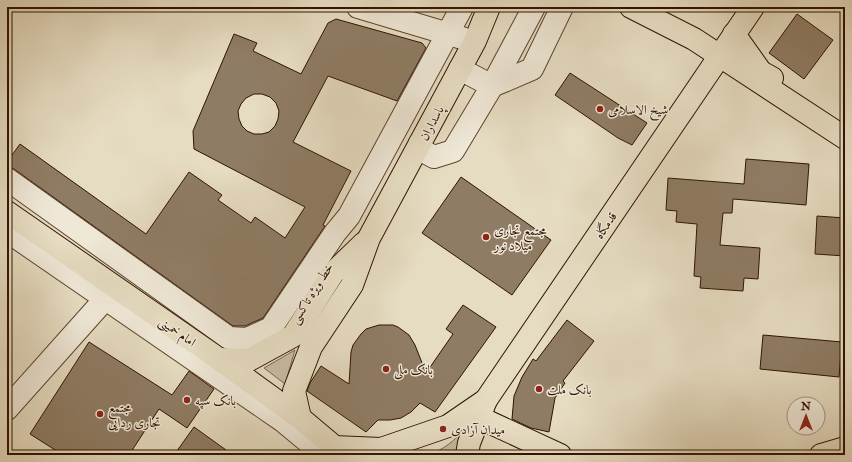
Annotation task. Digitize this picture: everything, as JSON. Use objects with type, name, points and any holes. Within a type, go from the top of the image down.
[{"type":"main road","name":"پاسداران","points":[[369,238],[475,41],[490,7]]},
{"type":"main road","points":[[631,7],[694,39],[845,138]]},
{"type":"main road","name":"قدمگاه","points":[[482,409],[719,55],[753,7]]},
{"type":"main road","points":[[734,34],[761,72],[845,121]]},
{"type":"main road","name":"امام خمینی","points":[[7,212],[110,293],[219,359],[300,418],[334,452]]},
{"type":"main road","points":[[219,359],[249,360],[293,336],[333,273],[369,238]]},
{"type":"main road","points":[[300,418],[294,391],[311,347],[352,285],[369,238]]},
{"type":"main road","points":[[334,452],[381,449],[448,426],[482,409]]},
{"type":"main road","points":[[467,455],[469,443],[482,409]]},
{"type":"main road","points":[[482,409],[560,455]]},
{"type":"street","points":[[358,7],[475,41]]},
{"type":"street","points":[[7,179],[229,338],[248,339],[271,328],[335,233],[349,216],[462,7]]},
{"type":"street","points":[[420,143],[423,151],[434,157],[453,151],[492,86],[534,7]]},
{"type":"street","points":[[492,86],[532,69],[562,7]]},
{"type":"street","points":[[460,69],[492,86]]},
{"type":"street","name":"خط ویژه تاکسی","points":[[7,196],[223,349],[247,351],[289,328],[328,264],[356,230],[417,116],[441,105]]},
{"type":"street","points":[[7,231],[110,293],[283,421],[334,452]]},
{"type":"street","points":[[7,409],[110,293]]},
{"type":"shaded area","points":[[295,350],[285,384],[264,368]]},
{"type":"shaded area","points":[[465,428],[455,455],[427,455],[448,444]]},
{"type":"building","points":[[797,14],[833,40],[804,79],[769,53]]},
{"type":"building","points":[[336,19],[422,43],[426,48],[397,101],[328,76],[293,142],[351,171],[323,225],[325,226],[263,318],[245,326],[233,326],[14,169],[7,167],[7,162],[20,144],[146,234],[189,172],[222,195],[218,200],[251,223],[255,217],[285,238],[305,207],[194,149],[193,131],[234,34],[257,43],[253,51],[301,74],[328,23]],"holes":[[[254,94],[262,94],[270,97],[276,103],[279,111],[278,119],[275,126],[269,132],[254,134],[247,131],[242,126],[238,111],[246,98]]]},
{"type":"building","name":"شیخ الاسلامی","points":[[570,73],[647,123],[632,145],[618,138],[555,95]]},
{"type":"building","points":[[746,159],[809,164],[806,205],[733,199],[732,213],[723,213],[720,245],[760,248],[758,279],[744,278],[743,291],[700,288],[701,277],[694,276],[697,224],[676,222],[677,211],[666,210],[668,178],[744,184]]},
{"type":"building","name":"مجتمع تجاری میلاد نور","points":[[461,177],[551,240],[512,295],[422,233]]},
{"type":"building","points":[[817,216],[845,218],[845,256],[815,254]]},
{"type":"building","name":"بانک ملی","points":[[463,305],[496,327],[435,412],[420,403],[411,412],[401,418],[378,420],[366,432],[307,391],[310,383],[321,366],[349,384],[351,352],[353,345],[366,329],[379,325],[393,325],[409,335],[415,345],[426,373],[453,334],[446,329]]},
{"type":"building","points":[[567,320],[594,341],[563,381],[565,383],[555,398],[549,432],[531,428],[512,419],[514,396],[522,377],[533,359],[536,361]]},
{"type":"building","points":[[763,335],[842,342],[839,377],[760,369]]},
{"type":"building","name":"مجتمع تجاری ردایی","points":[[89,342],[172,395],[189,371],[214,389],[187,428],[159,409],[129,455],[63,455],[30,434]]},
{"type":"building","points":[[194,427],[233,455],[174,455]]},
{"type":"place","name":"شیخ الاسلامی","points":[[600,109]]},
{"type":"place","name":"مجتمع تجاری میلاد نور","points":[[486,237]]},
{"type":"place","name":"بانک ملی","points":[[386,369]]},
{"type":"place","name":"بانک ملت","points":[[539,389]]},
{"type":"place","name":"بانک سپه","points":[[187,400]]},
{"type":"place","name":"مجتمع تجاری ردایی","points":[[100,414]]},
{"type":"place","name":"میدان آزادی","points":[[443,429]]}]
